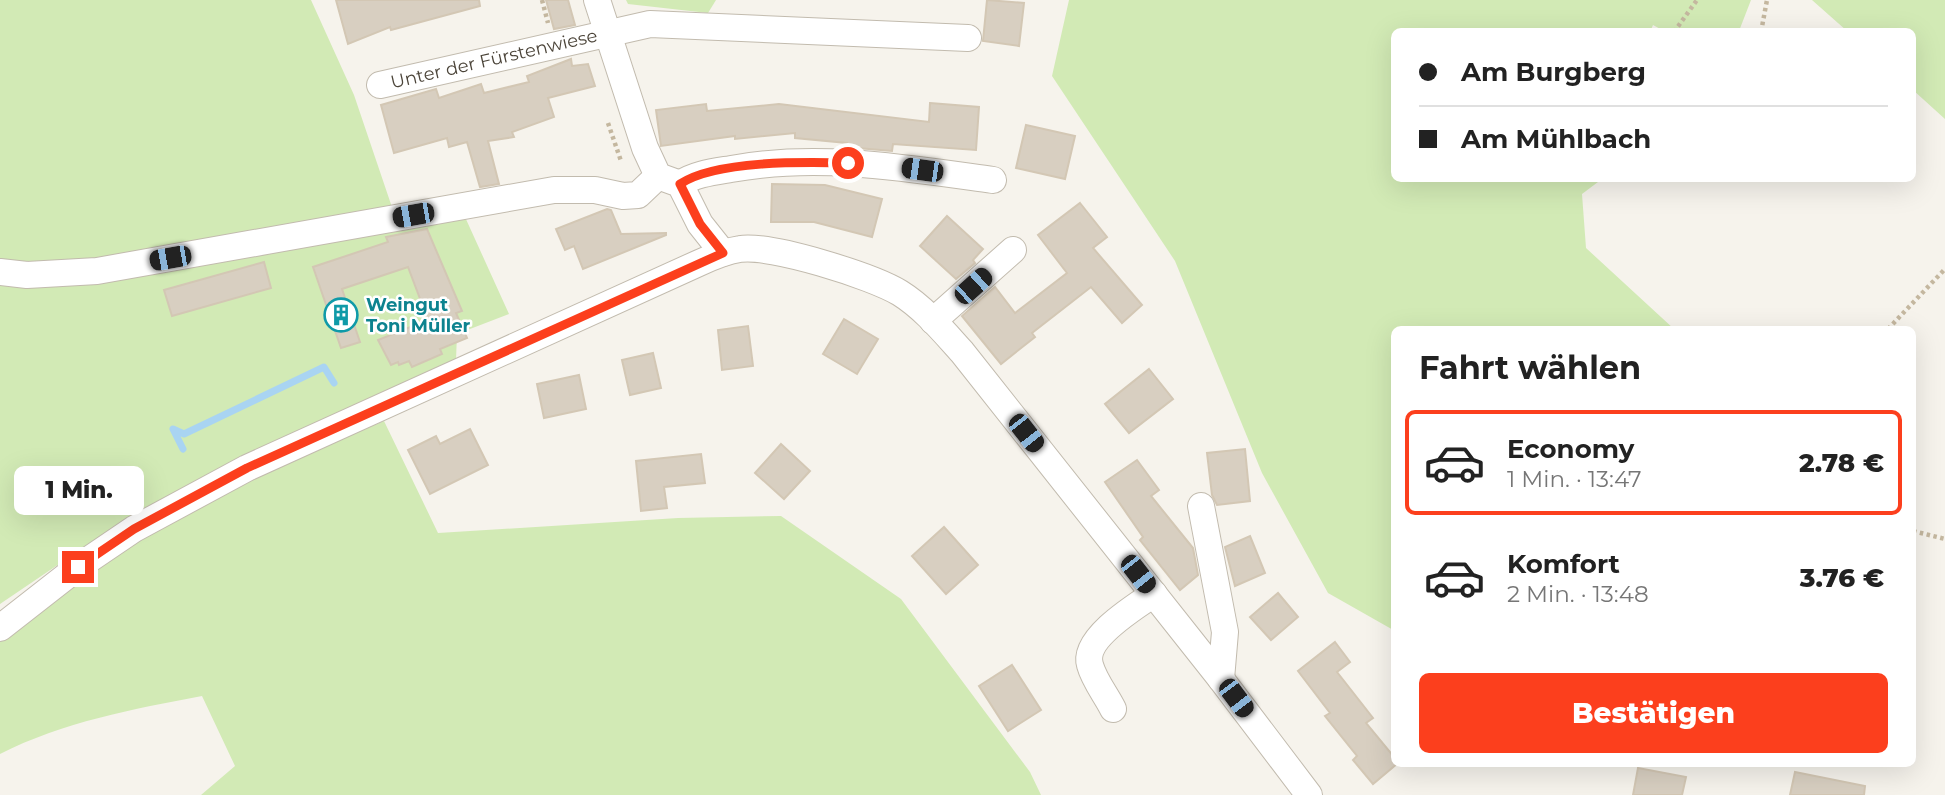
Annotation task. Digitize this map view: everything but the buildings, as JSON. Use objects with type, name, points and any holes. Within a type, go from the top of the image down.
[{"type":"street","name":"Unter der Fürstenwiese","points":[[597,0],[645,148],[723,253]]},
{"type":"street","name":"Unter der Fürstenwiese","points":[[380,85],[608,33],[664,23],[968,38]]},
{"type":"street","points":[[0,272],[27,275],[97,271],[554,190],[595,190],[623,196],[638,195],[669,180],[688,179],[745,167],[801,162],[899,167],[993,180]]},
{"type":"street","points":[[0,628],[78,567],[134,529],[247,468],[723,253],[741,248],[763,250],[867,276],[900,293],[933,321],[962,352],[1154,594],[1309,795]]},
{"type":"street","points":[[933,321],[1013,250]]},
{"type":"street","points":[[1201,506],[1225,632],[1221,679]]},
{"type":"street","points":[[1113,709],[1089,664],[1090,654],[1116,620],[1154,594]]},
{"type":"path","points":[[1677,28],[1697,0]]},
{"type":"path","points":[[1762,28],[1767,0]]},
{"type":"path","points":[[1891,326],[1945,269]]},
{"type":"path","points":[[1916,532],[1945,539]]},
{"type":"green space","points":[[0,0],[311,0],[354,95],[398,225],[465,217],[509,314],[457,334],[456,360],[124,520],[0,604]]},
{"type":"green space","points":[[626,0],[716,0],[708,13],[628,4]]},
{"type":"green space","points":[[1069,0],[1751,0],[1740,28],[1658,28],[1653,25],[1652,28],[1391,28],[1391,182],[1598,182],[1582,194],[1586,248],[1671,326],[1391,326],[1391,629],[1328,593],[1262,473],[1175,261],[1052,76]]},
{"type":"green space","points":[[1812,0],[1945,0],[1945,119],[1916,93],[1916,28],[1844,28]]},
{"type":"green space","points":[[384,421],[438,533],[678,518],[781,516],[901,599],[1030,772],[1041,795],[201,795],[235,766],[202,696],[73,725],[0,754],[0,642],[115,553],[283,464]]},
{"type":"waterway","points":[[183,449],[173,429],[184,434],[324,367],[334,383]]},
{"type":"place","name":"Weingut Toni Müller","points":[[341,315]]},
{"type":"route","points":[[78,567],[134,529],[247,468],[723,253],[700,224],[680,184],[688,179],[745,167],[801,162],[848,163]]}]
